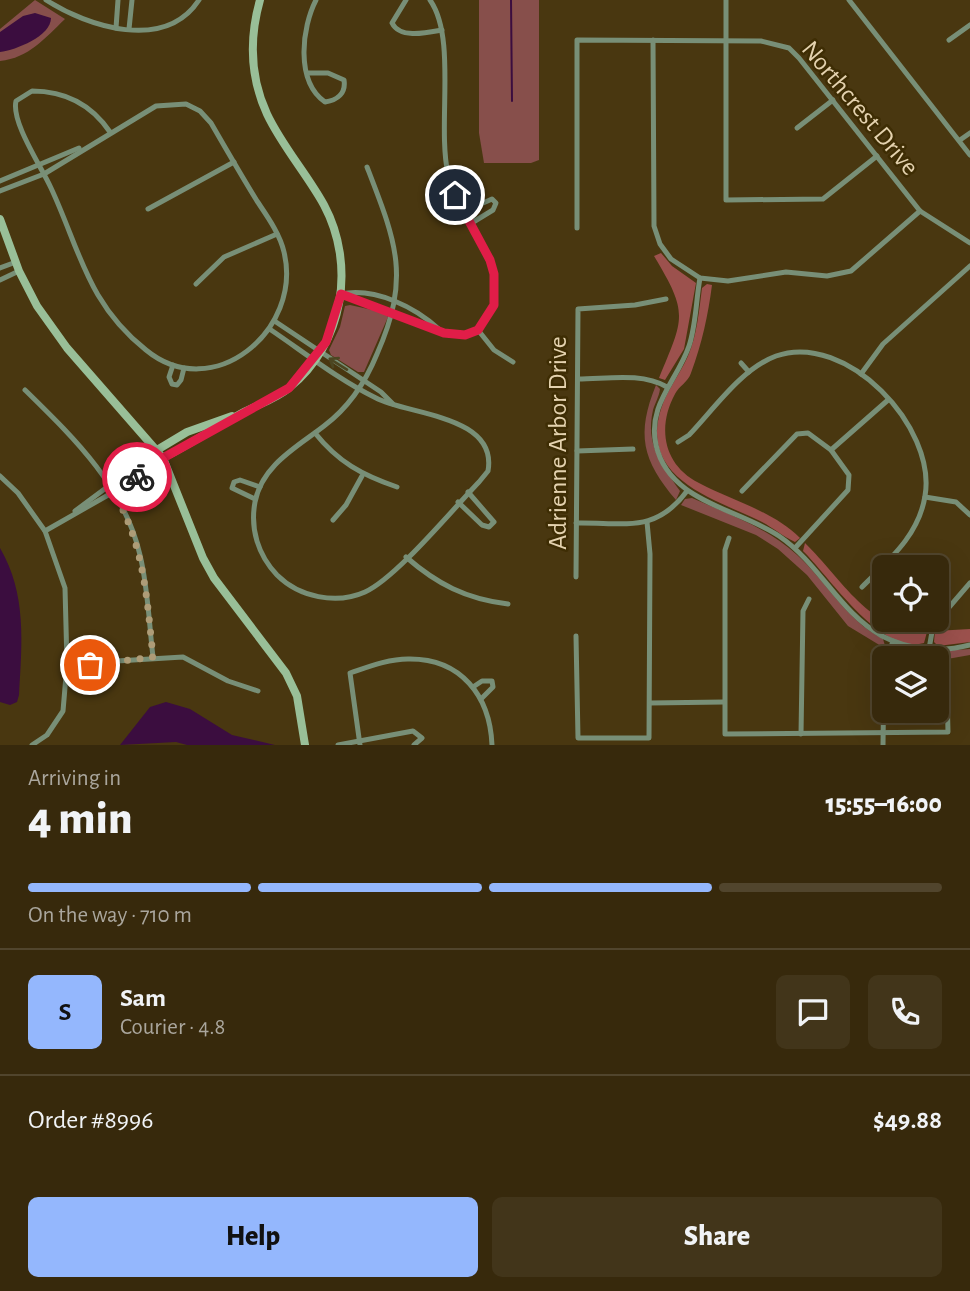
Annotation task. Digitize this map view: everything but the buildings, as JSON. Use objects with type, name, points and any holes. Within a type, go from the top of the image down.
[{"type":"street","points":[[46,0],[78,18],[129,29],[156,29],[182,20],[199,0]]},
{"type":"street","points":[[116,28],[118,0]]},
{"type":"street","points":[[129,29],[132,0]]},
{"type":"street","points":[[45,531],[73,513],[114,493],[163,458],[289,388],[321,351],[336,319],[341,294],[342,261],[335,230],[324,204],[268,115],[258,90],[252,37],[260,0]]},
{"type":"street","points":[[309,73],[338,75],[344,80],[345,88],[342,94],[325,102],[313,89],[309,73],[304,49],[305,34],[316,0]]},
{"type":"street","points":[[406,0],[392,23],[396,30],[402,33],[442,30]]},
{"type":"street","points":[[341,294],[444,333],[465,335],[478,330],[494,305],[495,282],[490,260],[463,212],[449,178],[444,148],[442,30],[430,0]]},
{"type":"street","points":[[726,0],[726,200],[823,199],[877,156]]},
{"type":"street","points":[[849,0],[970,155]]},
{"type":"street","points":[[949,40],[970,25]]},
{"type":"street","name":"Northcrest Drive","points":[[577,229],[577,40],[761,41],[789,48],[920,211],[970,243]]},
{"type":"street","points":[[653,40],[654,226],[660,244],[671,259],[701,278],[728,281],[775,273],[842,274],[882,247],[920,211]]},
{"type":"street","points":[[0,191],[44,174],[156,106],[186,104],[200,111],[211,123],[284,248],[288,280],[286,295],[271,330],[251,349],[215,365],[184,368],[173,365],[156,358],[134,340],[96,293],[77,257],[44,174],[40,164],[14,110],[16,101],[23,94],[44,91],[69,97],[94,112],[110,132]]},
{"type":"street","points":[[797,128],[833,100]]},
{"type":"street","points":[[960,140],[970,133]]},
{"type":"street","points":[[0,181],[95,141]]},
{"type":"street","points":[[148,209],[234,162]]},
{"type":"street","points":[[271,330],[358,389],[393,404],[444,417],[458,424],[483,443],[490,461],[488,471],[406,557],[381,583],[364,593],[344,598],[324,598],[296,590],[270,568],[261,552],[253,519],[260,486],[278,460],[341,411],[358,389],[364,380],[395,313],[397,259],[385,214],[367,167]]},
{"type":"street","points":[[463,212],[485,200],[492,199],[496,204],[493,210],[470,224]]},
{"type":"street","points":[[0,219],[17,267],[37,306],[67,348],[163,458],[174,479],[203,558],[214,578],[286,673],[297,696],[305,745]]},
{"type":"street","points":[[196,284],[224,257],[276,234]]},
{"type":"street","points":[[861,374],[883,344],[970,266]]},
{"type":"street","points":[[0,268],[17,267]]},
{"type":"street","points":[[0,280],[17,267]]},
{"type":"street","points":[[701,278],[689,345],[667,387],[655,418],[656,444],[667,471],[687,491],[758,524],[795,548],[856,618],[893,641],[916,646]]},
{"type":"street","points":[[341,294],[354,292],[378,295],[430,321],[444,333]]},
{"type":"street","name":"Adrienne Arbor Drive","points":[[576,577],[578,309],[635,305],[666,299]]},
{"type":"street","points":[[276,321],[364,380],[393,404]]},
{"type":"street","points":[[478,330],[494,351],[513,362]]},
{"type":"street","points":[[678,442],[689,435],[749,372],[776,356],[813,351],[861,374],[909,425],[923,454],[927,483],[916,526],[906,542],[862,587]]},
{"type":"street","points":[[741,363],[749,372]]},
{"type":"street","points":[[173,365],[169,377],[172,384],[181,380],[184,368]]},
{"type":"street","points":[[578,379],[654,379],[667,387]]},
{"type":"street","points":[[25,390],[79,443],[110,485],[127,516],[140,556],[153,657]]},
{"type":"street","points":[[831,450],[888,400]]},
{"type":"street","points":[[73,513],[83,502],[157,450],[205,424],[238,415]]},
{"type":"street","points":[[314,433],[333,455],[362,476],[397,487]]},
{"type":"street","points":[[742,491],[801,433],[808,433],[831,450],[846,468],[850,483],[843,496],[795,548]]},
{"type":"street","points":[[577,451],[632,449]]},
{"type":"street","points":[[0,476],[18,493],[45,531],[65,588],[67,664],[63,711],[56,725],[36,744]]},
{"type":"street","points":[[333,520],[346,505],[362,476]]},
{"type":"street","points":[[256,499],[237,493],[232,488],[234,482],[240,480],[260,486]]},
{"type":"street","points":[[576,523],[646,522],[665,516],[687,491]]},
{"type":"street","points":[[458,502],[482,525],[489,527],[494,522],[468,492]]},
{"type":"street","points":[[925,497],[956,502],[970,515]]},
{"type":"street","points":[[576,636],[578,738],[649,738],[650,554],[646,522]]},
{"type":"street","points":[[729,538],[724,551],[725,734],[948,732],[948,723]]},
{"type":"street","points":[[406,557],[440,585],[475,598],[508,604]]},
{"type":"street","points":[[930,646],[933,626],[970,583]]},
{"type":"street","points":[[801,734],[803,611],[809,599]]},
{"type":"street","points":[[891,646],[893,641]]},
{"type":"street","points":[[949,647],[970,645]]},
{"type":"street","points":[[67,664],[183,657],[228,681],[258,691]]},
{"type":"street","points":[[359,743],[350,673],[407,659],[447,667],[473,687],[489,713],[492,745]]},
{"type":"street","points":[[473,687],[482,681],[492,681],[493,687],[481,699]]},
{"type":"street","points":[[650,703],[724,702]]},
{"type":"street","points":[[883,723],[883,745]]},
{"type":"street","points":[[338,745],[413,731],[422,738],[414,745]]},
{"type":"shaded area","points":[[35,0],[65,19],[28,51],[0,61],[0,29]]},
{"type":"shaded area","points":[[479,0],[539,0],[539,160],[531,163],[484,163],[479,133]]},
{"type":"shaded area","points":[[35,13],[51,18],[45,31],[23,45],[0,52],[0,32],[23,16]]},
{"type":"shaded area","points":[[661,253],[672,266],[696,283],[684,349],[665,380],[659,378],[674,341],[679,316],[673,291],[654,256]]},
{"type":"shaded area","points":[[707,284],[712,285],[695,362],[690,376],[677,391],[666,419],[665,432],[671,456],[687,475],[699,483],[789,528],[800,538],[795,542],[763,522],[720,503],[684,482],[670,468],[660,452],[657,432],[661,409],[691,348],[702,288]]},
{"type":"shaded area","points":[[345,306],[386,313],[388,317],[364,372],[358,372],[331,355],[329,350],[340,327]]},
{"type":"shaded area","points":[[656,385],[660,389],[653,410],[651,434],[657,454],[680,491],[676,500],[656,472],[646,446],[646,418]]},
{"type":"shaded area","points":[[692,498],[746,522],[784,544],[858,621],[883,639],[885,646],[848,626],[807,575],[778,549],[756,535],[681,505],[685,499]]},
{"type":"shaded area","points":[[805,543],[858,601],[872,612],[872,624],[841,595],[803,551]]},
{"type":"shaded area","points":[[0,548],[15,583],[21,620],[19,695],[17,702],[10,705],[0,702]]},
{"type":"shaded area","points":[[970,629],[970,642],[938,646],[934,642],[935,632]]},
{"type":"shaded area","points":[[882,632],[927,632],[924,643],[908,644]]},
{"type":"shaded area","points":[[970,649],[970,655],[949,659],[949,650]]},
{"type":"shaded area","points":[[166,702],[190,709],[232,735],[275,745],[187,745],[176,742],[120,745],[150,707]]},
{"type":"waterway","points":[[511,0],[512,101]]},
{"type":"way so far","points":[[90,665],[153,657],[140,556],[127,516],[114,493],[137,477]]},
{"type":"route","points":[[137,477],[163,458],[289,388],[326,342],[336,319],[341,294],[444,333],[465,335],[478,330],[488,319],[494,305],[494,274],[490,260],[455,195]]}]
